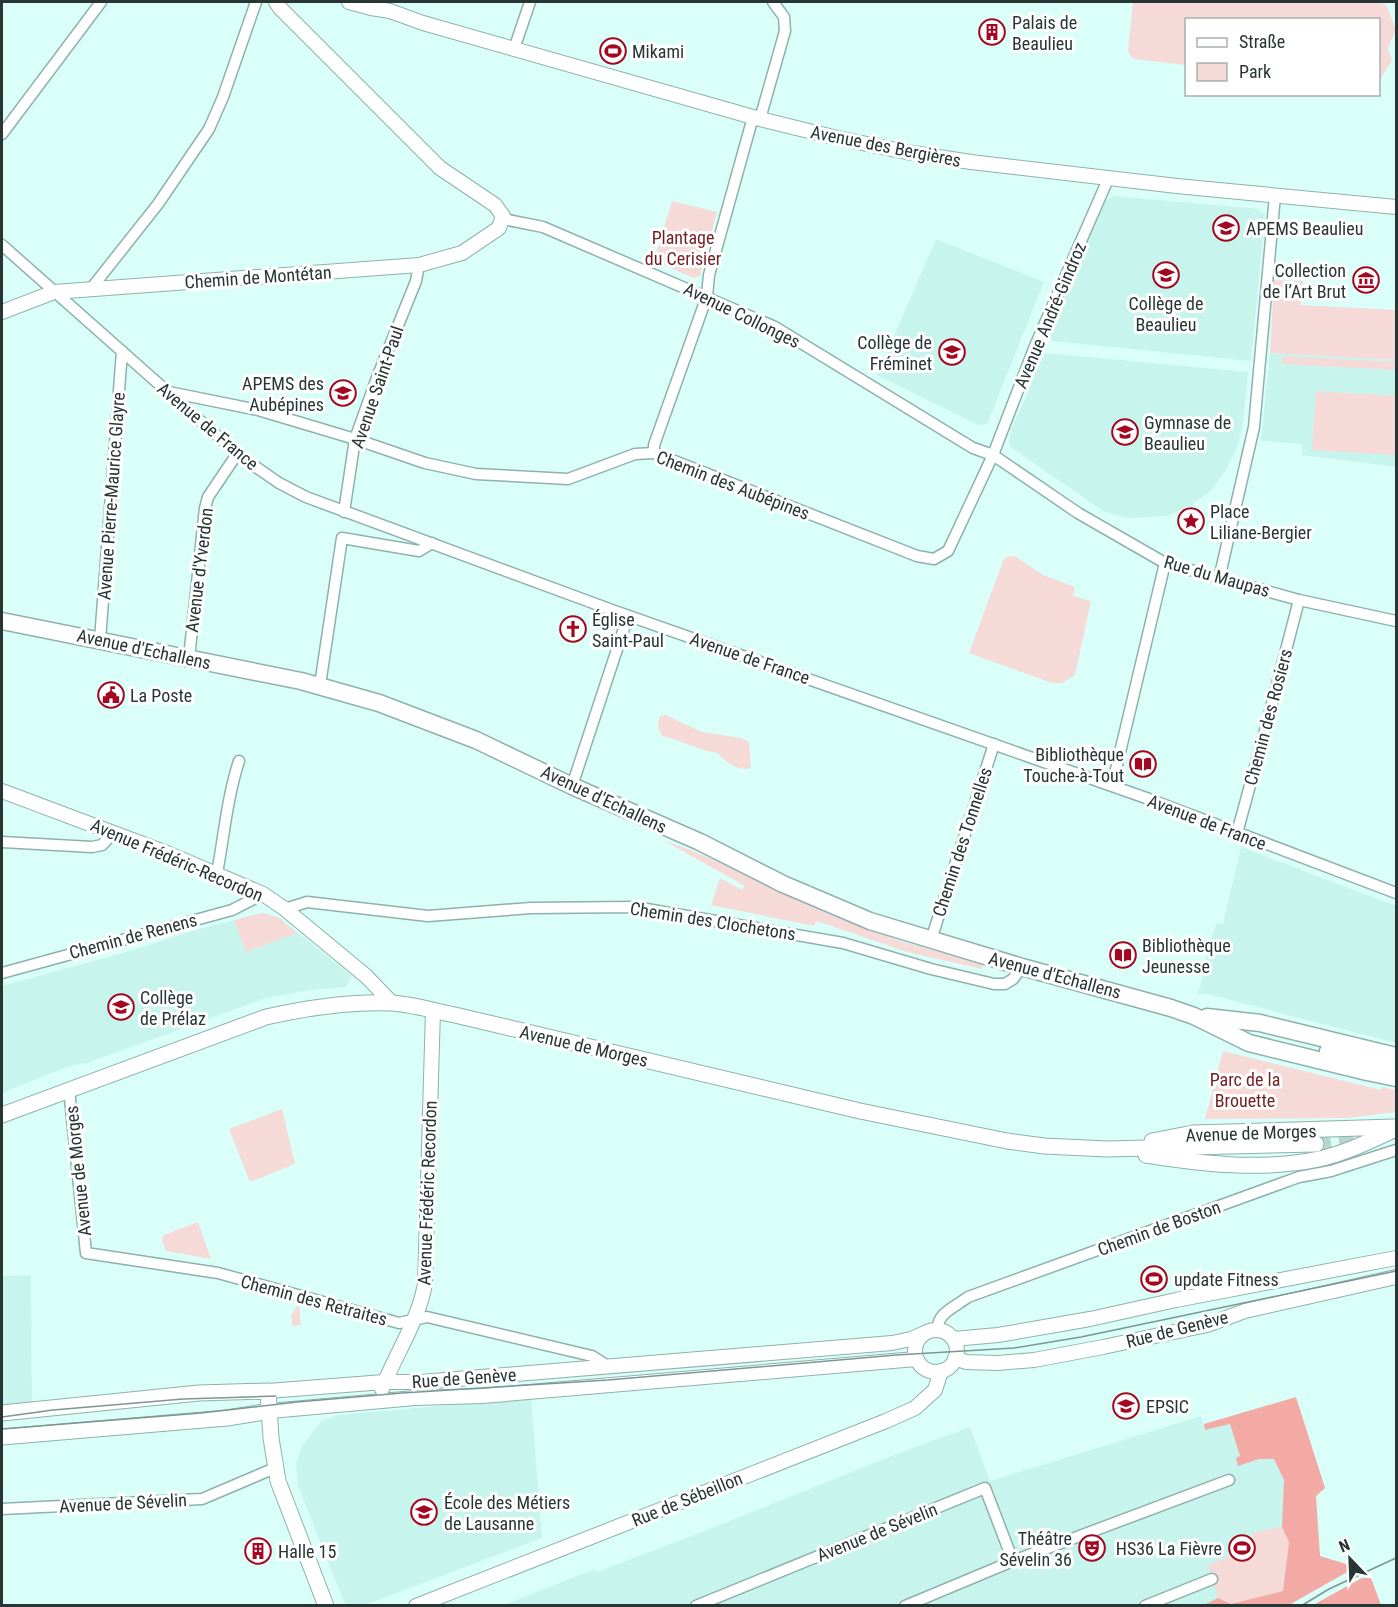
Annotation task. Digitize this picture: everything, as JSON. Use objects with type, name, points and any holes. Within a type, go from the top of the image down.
[{"type":"main road","name":"Avenue d'Echallens","points":[[2,621],[320,685],[410,713],[487,745],[572,786],[700,842],[759,873],[870,921],[1022,967],[1163,1005],[1194,1016],[1249,1043],[1396,1078]]},
{"type":"main road","name":"Avenue de Morges","points":[[2,1115],[266,1017],[302,1009],[392,1003],[433,1010],[925,1125],[1044,1146],[1107,1149],[1198,1163],[1242,1166],[1289,1164],[1319,1151],[1368,1142],[1396,1128]]},
{"type":"main road","name":"Avenue d'Echallens","points":[[1194,1016],[1260,1023],[1396,1056]]},
{"type":"main road","points":[[1194,1016],[1396,1068]]},
{"type":"main road","name":"Avenue de Morges","points":[[1107,1149],[1193,1133],[1396,1128]]},
{"type":"main road","points":[[1319,1151],[1329,1148],[1326,1131]]},
{"type":"main road","points":[[268,1391],[275,1468],[280,1490],[326,1605]]},
{"type":"main road","name":"Rue de Genève","points":[[2,1413],[179,1395],[268,1391]]},
{"type":"main road","name":"Rue de Genève","points":[[2,1437],[270,1411]]},
{"type":"street","points":[[2,134],[101,2]]},
{"type":"street","points":[[90,290],[158,204],[209,129],[223,97],[256,2]]},
{"type":"street","points":[[276,2],[440,168],[495,205],[500,210],[503,219]]},
{"type":"street","name":"Avenue des Bergières","points":[[349,2],[390,11],[423,23],[756,118],[906,152],[971,162],[1396,207]]},
{"type":"street","name":"Avenue des Bergières","points":[[378,2],[390,11]]},
{"type":"street","points":[[514,49],[530,2]]},
{"type":"street","points":[[654,453],[654,445],[706,296],[709,275],[756,118],[785,31],[784,17],[773,2]]},
{"type":"street","name":"Avenue André-Gindroz","points":[[993,455],[1035,346],[1108,177]]},
{"type":"street","points":[[1219,579],[1254,427],[1275,195]]},
{"type":"street","name":"Chemin de Montétan","points":[[2,312],[54,292],[419,265],[462,253],[494,234],[503,219]]},
{"type":"street","name":"Avenue Collonges","points":[[503,219],[543,227],[775,327],[973,448],[993,455]]},
{"type":"street","name":"Avenue de France","points":[[2,245],[237,454],[279,483],[306,497],[628,616],[1164,804],[1396,893]]},
{"type":"street","name":"Avenue Saint-Paul","points":[[344,512],[355,439],[416,281],[419,265]]},
{"type":"street","name":"Avenue Pierre-Maurice Glayre","points":[[100,640],[122,351]]},
{"type":"street","name":"Chemin des Aubépines","points":[[167,392],[258,410],[425,463],[476,474],[568,479],[635,454],[654,453],[917,556],[934,559],[948,551],[993,455]]},
{"type":"street","name":"Avenue d'Yverdon","points":[[189,658],[205,508],[208,496],[237,454]]},
{"type":"street","name":"Rue du Maupas","points":[[993,455],[1078,513],[1165,563],[1299,600],[1396,621]]},
{"type":"street","points":[[320,685],[342,538],[419,551],[432,543]]},
{"type":"street","points":[[1112,786],[1165,563]]},
{"type":"street","name":"Chemin des Rosiers","points":[[1237,833],[1299,600]]},
{"type":"street","points":[[572,786],[628,616]]},
{"type":"street","name":"Chemin des Tonnelles","points":[[931,940],[993,744]]},
{"type":"street","points":[[217,873],[226,829],[230,788],[239,761]]},
{"type":"street","name":"Avenue Frédéric-Recordon","points":[[2,791],[217,873],[263,894],[285,909],[366,976],[392,1003]]},
{"type":"street","points":[[2,842],[92,847],[102,845],[113,833]]},
{"type":"street","name":"Chemin de Renens","points":[[2,972],[232,910],[263,894]]},
{"type":"street","name":"Chemin des Clochetons","points":[[285,909],[307,902],[428,916],[531,908],[635,907],[834,942],[994,984],[1005,984],[1013,980],[1022,967]]},
{"type":"street","name":"Avenue Frédéric Recordon","points":[[377,1402],[423,1298],[425,1284],[433,1010]]},
{"type":"street","name":"Avenue de Morges","points":[[69,1089],[86,1253]]},
{"type":"street","name":"Chemin de Boston","points":[[931,1331],[940,1317],[968,1297],[1299,1177],[1331,1171],[1396,1149]]},
{"type":"street","name":"Chemin des Retraites","points":[[86,1253],[218,1273],[399,1323],[427,1317],[592,1356],[609,1366]]},
{"type":"street","name":"Rue de Genève","points":[[953,1338],[998,1335],[1090,1319],[1185,1298],[1396,1258]]},
{"type":"street","name":"Rue de Genève","points":[[956,1358],[966,1362],[998,1363],[1034,1360],[1095,1349],[1206,1325],[1245,1311],[1396,1277]]},
{"type":"street","points":[[931,1331],[949,1334],[953,1338],[957,1351],[956,1358],[952,1364],[940,1371],[926,1370],[916,1359],[916,1341],[931,1331]]},
{"type":"street","name":"Rue de Genève","points":[[268,1391],[384,1382],[421,1382],[892,1343],[931,1331]]},
{"type":"street","name":"Rue de Genève","points":[[270,1411],[493,1395],[916,1359]]},
{"type":"street","name":"Rue de Sébeillon","points":[[416,1605],[886,1421],[915,1408],[935,1390],[940,1371]]},
{"type":"street","name":"Avenue de Sévelin","points":[[2,1509],[202,1499],[275,1468]]},
{"type":"street","points":[[905,1605],[1013,1561],[1229,1480]]},
{"type":"street","name":"Avenue de Sévelin","points":[[696,1605],[985,1488],[1013,1561]]},
{"type":"street","points":[[1145,1605],[1212,1579]]},
{"type":"shaded area","name":"Collège de Beaulieu","points":[[1114,196],[1259,209],[1265,215],[1251,361],[1052,341],[1048,332],[1106,200]]},
{"type":"shaded area","name":"Collège de Fréminet","points":[[936,239],[1044,282],[988,422],[983,425],[978,425],[877,375]]},
{"type":"shaded area","name":"Gymnase de Beaulieu","points":[[1045,353],[1248,372],[1243,424],[1237,448],[1225,472],[1210,491],[1190,506],[1168,516],[1127,518],[1103,511],[1009,444],[1011,429]]},
{"type":"shaded area","name":"Gymnase de Beaulieu","points":[[1270,353],[1396,360],[1396,467],[1302,455],[1302,444],[1261,441]]},
{"type":"shaded area","points":[[1241,847],[1396,906],[1396,1043],[1207,994],[1198,994],[1203,976],[1201,974],[1216,924],[1223,924]]},
{"type":"shaded area","name":"Collège de Prélaz","points":[[262,913],[278,917],[352,976],[346,987],[266,998],[87,1063],[69,1066],[2,1093],[2,986]]},
{"type":"shaded area","points":[[31,1275],[32,1406],[2,1408],[2,1276]]},
{"type":"shaded area","points":[[1296,1397],[1325,1488],[1316,1496],[1320,1556],[1356,1567],[1289,1605],[1204,1605],[1218,1598],[1231,1604],[1283,1591],[1289,1542],[1282,1527],[1284,1480],[1274,1459],[1259,1459],[1238,1466],[1236,1458],[1240,1456],[1230,1424],[1205,1430],[1204,1424]]},
{"type":"shaded area","name":"École des Métiers de Lausanne","points":[[531,1398],[542,1538],[365,1605],[345,1604],[298,1486],[296,1464],[302,1446],[322,1421],[337,1415]]},
{"type":"shaded area","points":[[1201,1416],[1205,1430],[1230,1424],[1240,1456],[1259,1459],[1274,1458],[1284,1480],[1282,1527],[1289,1542],[1218,1598],[1204,1606],[501,1606],[595,1569],[597,1572],[702,1532],[970,1427],[990,1481]]},
{"type":"shaded area","points":[[1362,1578],[1371,1578],[1381,1605],[1313,1605]]},
{"type":"green space","points":[[1133,2],[1365,2],[1386,4],[1396,30],[1388,48],[1392,60],[1380,80],[1380,18],[1185,18],[1185,65],[1133,59],[1128,51]]},
{"type":"green space","name":"Plantage du Cerisier","points":[[672,201],[717,212],[700,276],[694,278],[654,261]]},
{"type":"green space","points":[[1274,280],[1303,281],[1301,305],[1396,310],[1396,360],[1270,353]]},
{"type":"green space","points":[[1282,356],[1396,362],[1396,370],[1282,364]]},
{"type":"green space","points":[[1316,391],[1396,396],[1396,455],[1312,450]]},
{"type":"green space","points":[[1015,556],[1043,575],[1075,587],[1073,596],[1091,601],[1075,675],[1062,683],[1052,683],[969,653],[1003,561],[1006,557]]},
{"type":"green space","points":[[666,715],[702,732],[741,738],[749,742],[751,768],[742,769],[728,763],[718,753],[662,736],[658,722],[660,716]]},
{"type":"green space","points":[[663,840],[698,853],[829,914],[900,941],[983,964],[982,969],[907,952],[817,921],[814,926],[711,905],[720,878],[742,890],[745,886]]},
{"type":"green space","points":[[262,913],[278,917],[297,933],[246,952],[234,920]]},
{"type":"green space","name":"Parc de la Brouette","points":[[1223,1051],[1381,1090],[1382,1087],[1396,1090],[1396,1112],[1348,1118],[1205,1119]]},
{"type":"green space","points":[[282,1109],[295,1164],[250,1182],[229,1129]]},
{"type":"green space","points":[[198,1222],[211,1259],[166,1251],[162,1240],[164,1235]]},
{"type":"green space","points":[[299,1303],[301,1325],[292,1326],[291,1315]]},
{"type":"green space","points":[[1282,1527],[1289,1542],[1283,1591],[1231,1604],[1218,1598],[1208,1565],[1256,1546],[1251,1533]]},
{"type":"tunnel","points":[[1316,1144],[1382,1133]]},
{"type":"tram line","points":[[2,1429],[201,1413],[402,1393],[608,1380],[896,1355],[1014,1348],[1081,1337],[1396,1271]]},
{"type":"tram line","points":[[2,1417],[53,1410],[183,1399],[276,1396]]},
{"type":"tram line","points":[[1301,1606],[1329,1589],[1396,1558]]},
{"type":"place","name":"Palais de Beaulieu","points":[[992,32]]},
{"type":"place","name":"Mikami","points":[[613,51]]},
{"type":"place","name":"APEMS Beaulieu","points":[[1226,228]]},
{"type":"place","name":"Collège de Beaulieu","points":[[1166,275]]},
{"type":"place","name":"Collection de l’Art Brut","points":[[1366,280]]},
{"type":"place","name":"Collège de Fréminet","points":[[952,352]]},
{"type":"place","name":"APEMS des Aubépines","points":[[343,393]]},
{"type":"place","name":"Gymnase de Beaulieu","points":[[1125,432]]},
{"type":"place","name":"Place Liliane-Bergier","points":[[1191,521]]},
{"type":"place","name":"Église Saint-Paul","points":[[573,629]]},
{"type":"place","name":"La Poste","points":[[111,695]]},
{"type":"place","name":"Bibliothèque Touche-à-Tout","points":[[1143,764]]},
{"type":"place","name":"Bibliothèque Jeunesse","points":[[1123,955]]},
{"type":"place","name":"Collège de Prélaz","points":[[121,1007]]},
{"type":"place","name":"update Fitness","points":[[1154,1279]]},
{"type":"place","name":"EPSIC","points":[[1126,1406]]},
{"type":"place","name":"École des Métiers de Lausanne","points":[[424,1512]]},
{"type":"place","name":"Théâtre Sévelin 36","points":[[1092,1548]]},
{"type":"place","name":"HS36 La Fièvre","points":[[1242,1548]]},
{"type":"place","name":"Halle 15","points":[[258,1551]]}]
